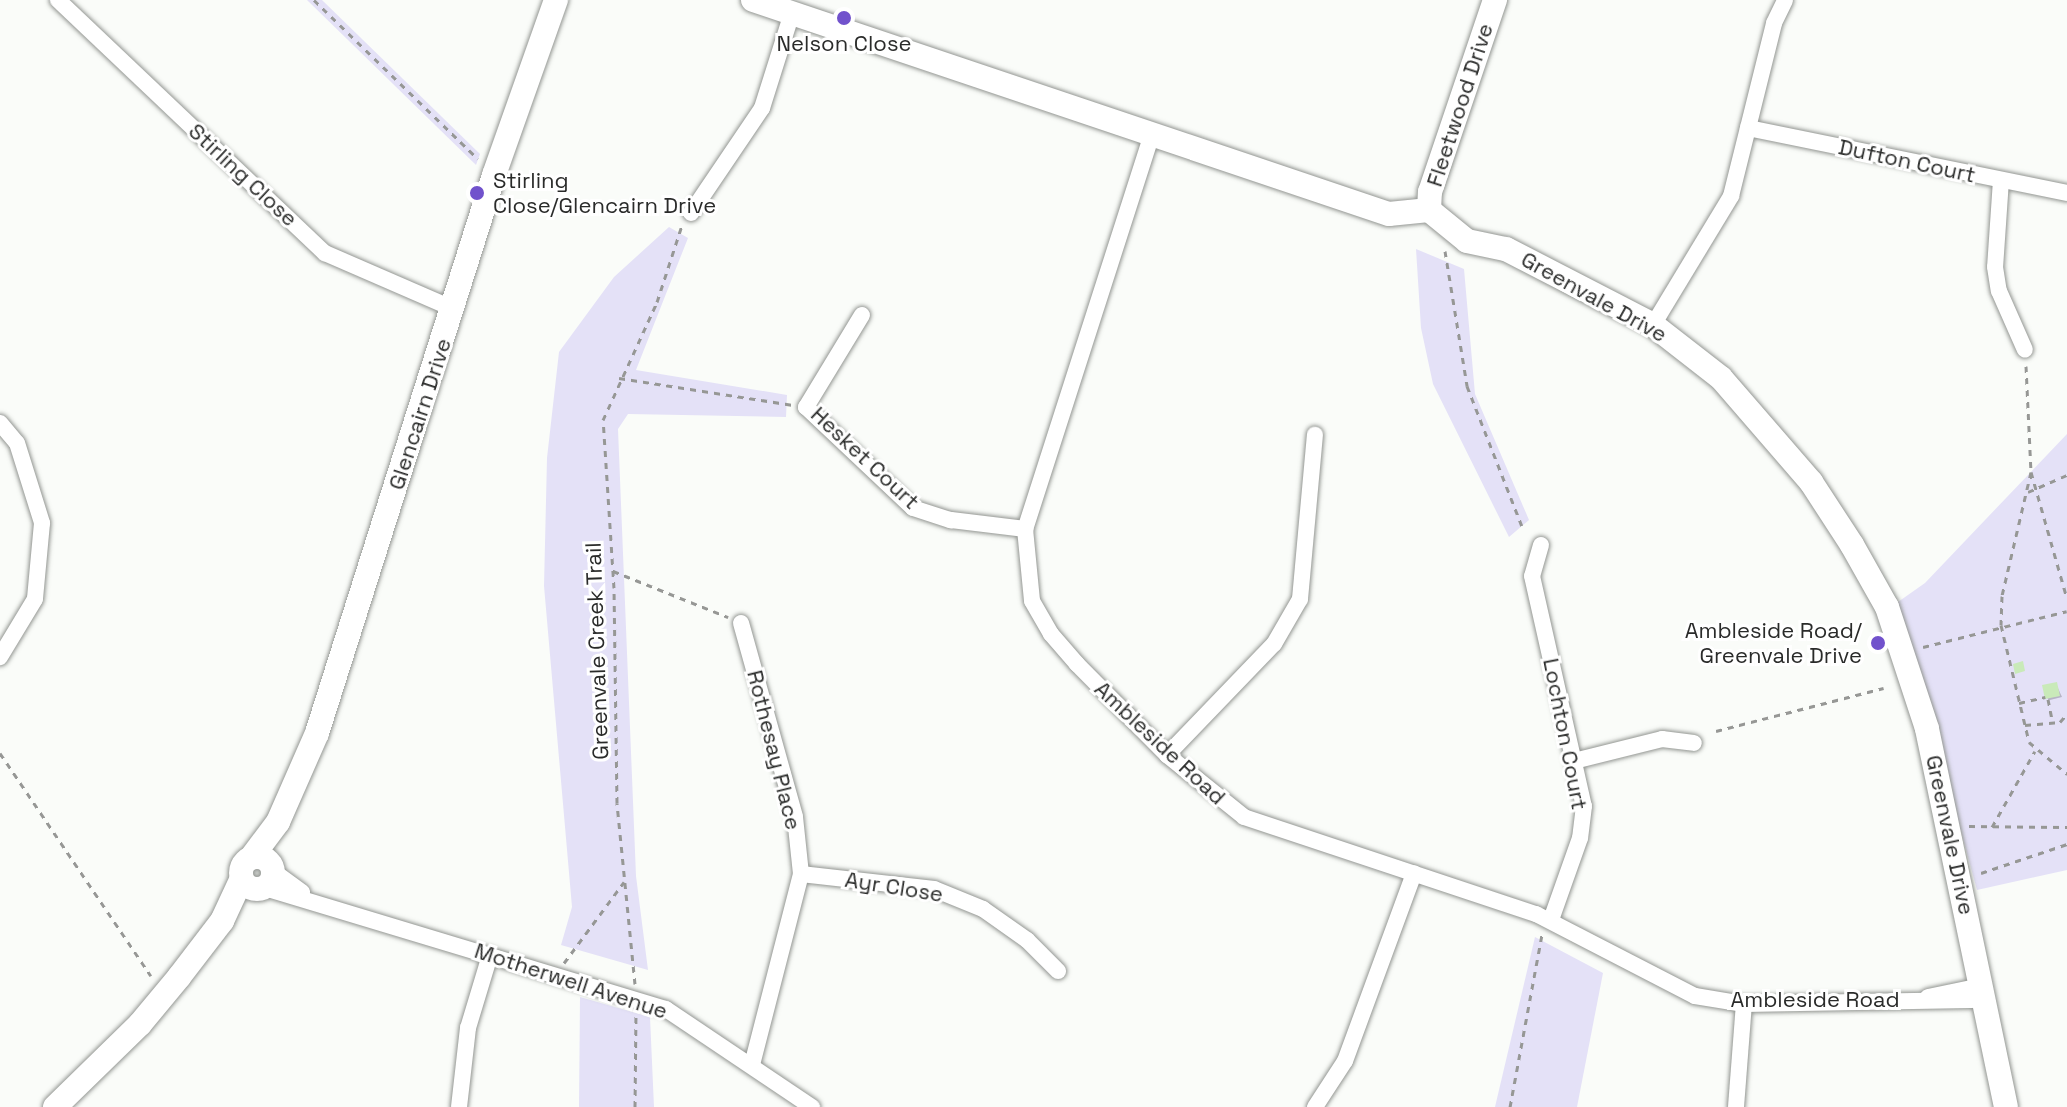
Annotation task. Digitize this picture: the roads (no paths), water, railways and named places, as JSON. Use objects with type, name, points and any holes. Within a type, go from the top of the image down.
[{"type":"street","name":"Stirling Close","points":[[58,0],[325,253],[454,309]]},
{"type":"street","points":[[753,0],[1389,214],[1429,210]]},
{"type":"street","name":"Fleetwood Drive","points":[[1429,210],[1430,192],[1495,0]]},
{"type":"street","points":[[1653,325],[1721,217],[1785,0]]},
{"type":"street","name":"Glencairn Drive","points":[[55,1107],[140,1024],[260,875],[278,822],[317,733],[494,175],[554,1]]},
{"type":"street","points":[[691,213],[762,108],[792,13]]},
{"type":"street","name":"Dufton Court","points":[[1748,128],[2067,193]]},
{"type":"street","name":"Ambleside Road","points":[[1152,134],[1025,529],[1032,601],[1051,634],[1167,755],[1244,817],[1414,873],[1547,924],[1695,996],[1744,1004],[1918,999],[1983,993]]},
{"type":"street","points":[[2001,180],[1995,267],[1999,291],[2025,350]]},
{"type":"street","name":"Greenvale Drive","points":[[1429,210],[1467,241],[1506,249],[1653,325],[1721,378],[1766,426],[1852,545],[1887,607],[1927,729],[1950,827],[2006,1107]]},
{"type":"street","name":"Hesket Court","points":[[862,315],[806,407],[913,508],[951,520],[1025,529]]},
{"type":"street","points":[[0,423],[17,443],[42,523],[35,599],[0,657]]},
{"type":"street","points":[[1167,755],[1274,644],[1300,599],[1315,435]]},
{"type":"street","name":"Lochton Court","points":[[1541,545],[1532,576],[1584,806],[1580,838],[1547,924]]},
{"type":"street","name":"Rothesay Place","points":[[741,623],[795,817],[801,874],[752,1065]]},
{"type":"street","points":[[1574,761],[1662,739],[1694,743]]},
{"type":"street","points":[[1315,1107],[1345,1061],[1414,873]]},
{"type":"street","name":"Ayr Close","points":[[801,874],[934,889],[983,909],[1027,940],[1058,971]]},
{"type":"street","name":"Motherwell Avenue","points":[[260,875],[309,897],[666,1009],[812,1107]]},
{"type":"street","points":[[459,1107],[468,1028],[490,955]]},
{"type":"street","points":[[1736,1107],[1744,1004]]},
{"type":"place","name":"Nelson Close","points":[[844,18]]},
{"type":"place","name":"Stirling Close/Glencairn Drive","points":[[477,193]]},
{"type":"place","name":"Ambleside Road/ Greenvale Drive","points":[[1878,643]]}]
